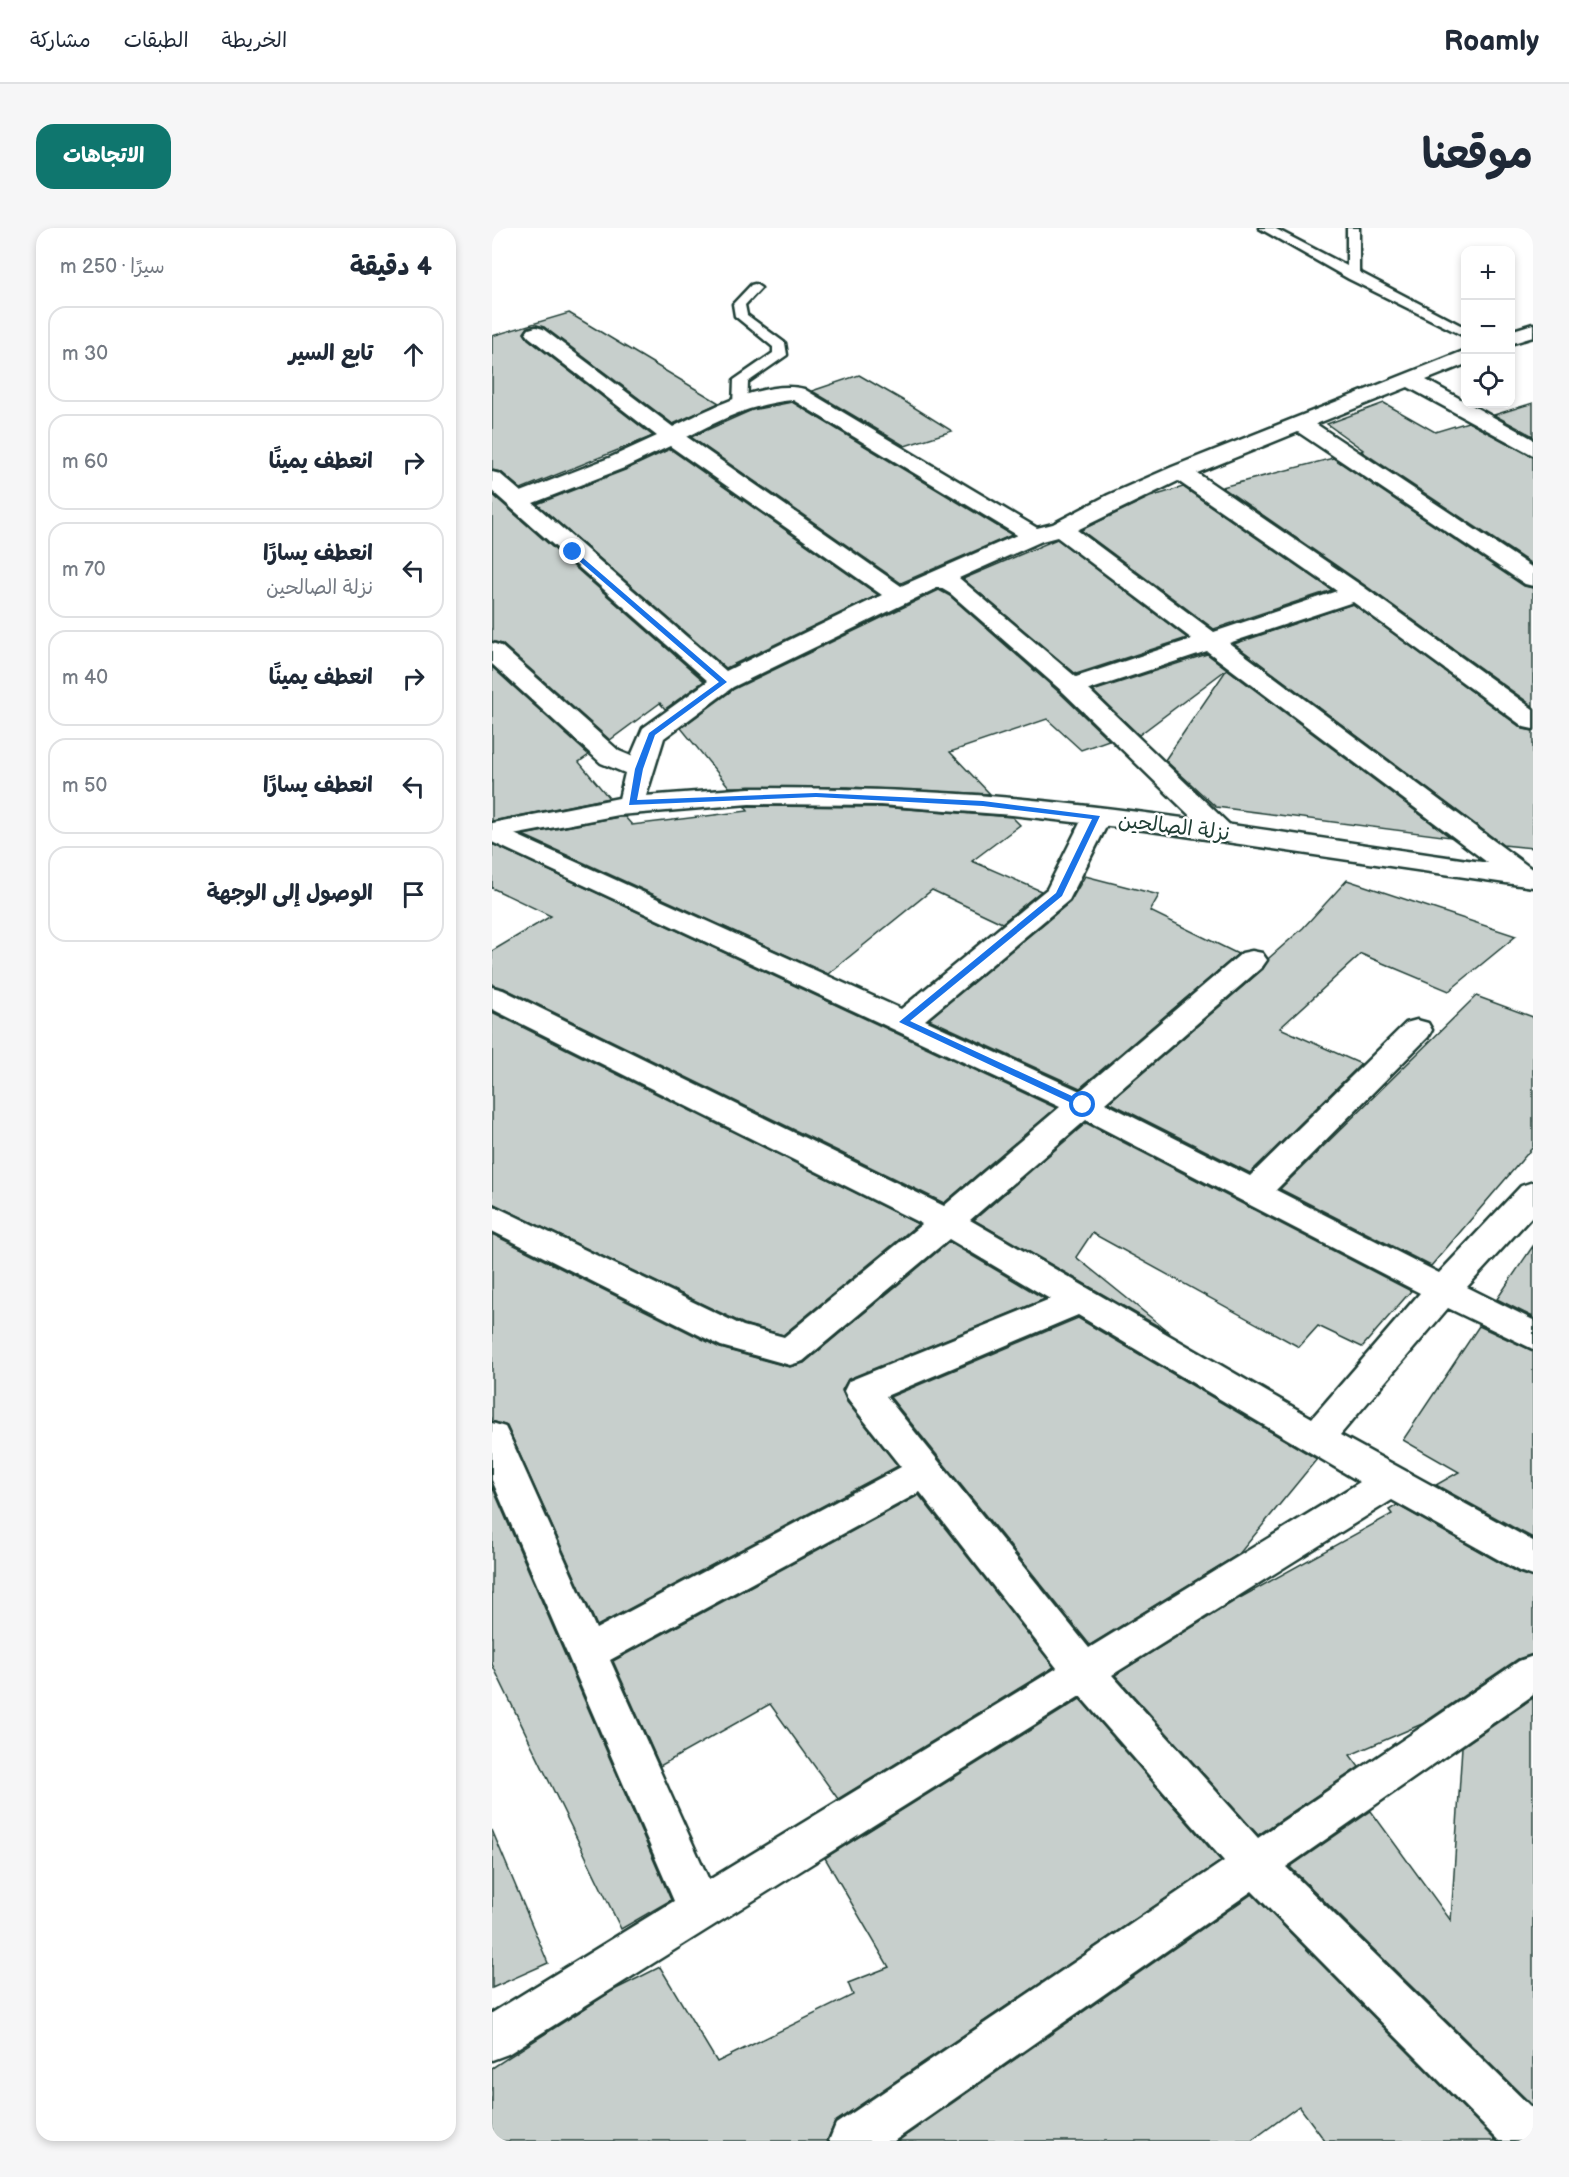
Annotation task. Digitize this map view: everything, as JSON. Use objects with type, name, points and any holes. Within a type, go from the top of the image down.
[{"type":"street","points":[[1515,336],[1533,330]]},
{"type":"street","points":[[536,333],[670,436],[899,596]]},
{"type":"street","points":[[632,803],[639,769],[652,734],[724,682],[899,596],[1034,536],[1061,529],[1116,500],[1180,472],[1461,358]]},
{"type":"street","points":[[1411,380],[1533,448]]},
{"type":"street","points":[[518,501],[631,457],[670,436],[740,406],[772,395],[797,393],[940,477],[1034,536]]},
{"type":"street","points":[[1300,423],[1533,579]]},
{"type":"street","points":[[1180,472],[1356,593],[1533,721]]},
{"type":"street","points":[[493,481],[724,682]]},
{"type":"street","points":[[1061,529],[1530,878]]},
{"type":"street","points":[[941,578],[960,589],[1072,687],[1224,833]]},
{"type":"street","points":[[1072,687],[1356,593]]},
{"type":"street","points":[[492,651],[610,757],[639,769]]},
{"type":"street","name":"نزلة الصالحين","points":[[492,832],[632,803],[816,795],[983,804],[1224,833],[1530,878]]},
{"type":"street","points":[[904,1022],[1059,894],[1097,818]]},
{"type":"street","points":[[492,832],[1083,1105],[1533,1335]]},
{"type":"street","points":[[492,1217],[733,1337],[790,1352],[947,1222],[1252,960]]},
{"type":"street","points":[[492,997],[947,1222],[1391,1482],[1533,1560]]},
{"type":"street","points":[[1254,1192],[1418,1030]]},
{"type":"street","points":[[1316,1438],[1443,1290],[1533,1194]]},
{"type":"street","points":[[1081,1300],[862,1391],[1084,1672],[1254,1864],[1532,2141]]},
{"type":"street","points":[[492,1437],[700,1910]]},
{"type":"street","points":[[587,1653],[925,1472]]},
{"type":"street","points":[[492,2038],[1391,1482]]},
{"type":"street","points":[[853,2141],[1533,1673]]},
{"type":"lane","points":[[1265,228],[1461,330]]},
{"type":"lane","points":[[1353,228],[1353,276]]},
{"type":"lane","points":[[740,406],[741,380],[780,355],[780,346],[741,316],[739,304],[755,288]]},
{"type":"building","points":[[569,313],[719,403],[673,424],[544,327],[537,325],[528,327],[524,333],[528,339],[653,436],[521,489],[501,472],[492,470],[492,336]]},
{"type":"building","points":[[859,375],[952,431],[905,446],[812,391]]},
{"type":"building","points":[[792,402],[1012,535],[901,583],[691,437],[752,410]]},
{"type":"building","points":[[1384,403],[1435,432],[1468,422],[1533,457],[1533,565],[1361,451],[1363,450],[1327,424]]},
{"type":"building","points":[[1533,403],[1533,436],[1494,415]]},
{"type":"building","points":[[670,449],[878,595],[726,668],[537,504],[625,470]]},
{"type":"building","points":[[1333,458],[1524,586],[1533,588],[1533,706],[1366,586],[1222,487]]},
{"type":"building","points":[[1183,487],[1332,590],[1214,629],[1081,530],[1150,497]]},
{"type":"building","points":[[492,494],[704,681],[665,709],[660,703],[610,740],[502,644],[492,641]]},
{"type":"building","points":[[1057,539],[1187,638],[1076,674],[963,579]]},
{"type":"building","points":[[939,590],[950,596],[1061,694],[1109,740],[1081,750],[1047,719],[950,752],[990,794],[848,787],[729,787],[681,728],[734,689]]},
{"type":"building","points":[[1353,604],[1523,729],[1533,731],[1533,848],[1503,845],[1234,644]]},
{"type":"building","points":[[1207,654],[1227,669],[1139,735],[1093,691]]},
{"type":"building","points":[[492,667],[589,755],[579,762],[609,798],[492,821]]},
{"type":"building","points":[[1227,669],[1450,837],[1216,807],[1165,760]]},
{"type":"building","points":[[745,807],[880,807],[1012,817],[1020,825],[972,861],[1041,891],[1002,923],[932,890],[828,974],[523,835],[619,817],[625,817],[632,825],[748,811]]},
{"type":"building","points":[[492,844],[1056,1108],[944,1203],[504,988],[492,985],[492,951],[551,916],[492,888]]},
{"type":"building","points":[[1085,876],[1159,895],[1150,911],[1238,954],[1080,1088],[929,1019],[1070,902]]},
{"type":"building","points":[[1347,880],[1516,936],[1449,991],[1361,954],[1280,1028],[1361,1064],[1250,1173],[1109,1102],[1263,969],[1269,958],[1303,928]]},
{"type":"building","points":[[1476,996],[1533,1017],[1533,1147],[1431,1266],[1280,1189]]},
{"type":"building","points":[[492,1012],[918,1224],[783,1335],[744,1324],[492,1203]]},
{"type":"building","points":[[1086,1123],[1411,1291],[1362,1347],[1318,1326],[1299,1347],[1092,1233],[1076,1257],[1170,1333],[974,1220]]},
{"type":"building","points":[[492,1234],[720,1348],[789,1367],[804,1363],[949,1242],[1045,1299],[848,1379],[842,1390],[847,1402],[898,1466],[597,1626],[507,1426],[492,1421]]},
{"type":"building","points":[[1533,1246],[1533,1317],[1497,1299]]},
{"type":"building","points":[[1078,1318],[1317,1459],[1239,1554],[1090,1645],[890,1397]]},
{"type":"building","points":[[1479,1326],[1533,1351],[1533,1538],[1436,1485],[1459,1472],[1403,1440]]},
{"type":"building","points":[[492,1486],[671,1900],[621,1929],[492,1664]]},
{"type":"building","points":[[919,1495],[1054,1667],[838,1799],[770,1704],[660,1766],[613,1661]]},
{"type":"building","points":[[1397,1505],[1518,1573],[1533,1578],[1533,1654],[1518,1659],[1422,1724],[1350,1755],[1359,1767],[1258,1835],[1115,1675],[1236,1600],[1392,1514],[1389,1510]]},
{"type":"building","points":[[1533,1698],[1533,2106],[1290,1867],[1371,1811],[1451,1921],[1462,1747]]},
{"type":"building","points":[[1080,1699],[1221,1861],[835,2122],[827,2141],[492,2141],[492,2068],[612,1991],[660,1967],[717,2062],[853,1995],[848,1983],[889,1967],[825,1858]]},
{"type":"building","points":[[492,1830],[548,1963],[492,1988]]},
{"type":"building","points":[[1252,1894],[1496,2141],[1325,2141],[1299,2106],[1251,2141],[898,2141]]},
{"type":"route","points":[[573,552],[724,682],[680,716],[652,734],[639,769],[632,803],[677,799],[816,795],[983,804],[1097,818],[1059,894],[904,1022],[1083,1105]]}]
